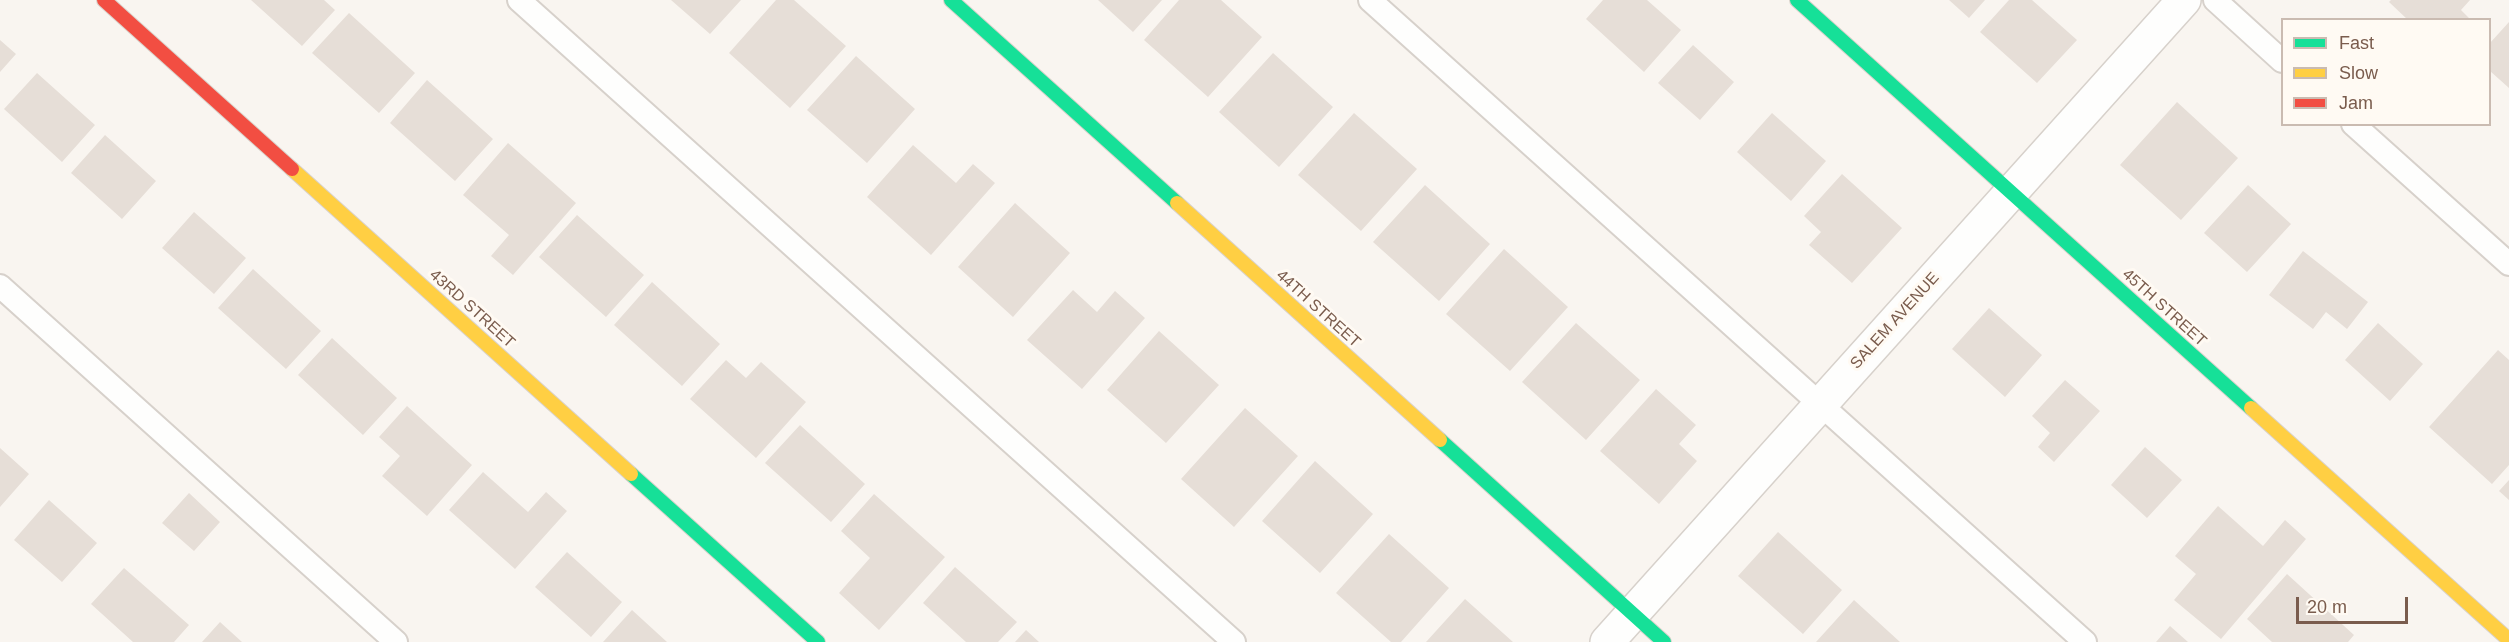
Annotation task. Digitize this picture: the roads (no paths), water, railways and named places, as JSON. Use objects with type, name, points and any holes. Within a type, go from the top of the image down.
[{"type":"street","name":"43RD STREET","points":[[104,0],[818,642]]},
{"type":"street","name":"44TH STREET","points":[[951,0],[1664,642]]},
{"type":"street","name":"45TH STREET","points":[[1797,0],[2509,640]]},
{"type":"street","name":"SALEM AVENUE","points":[[1607,642],[2184,0]]},
{"type":"lane","points":[[519,0],[1234,642]]},
{"type":"lane","points":[[1370,0],[2085,642]]},
{"type":"lane","points":[[2215,0],[2281,59]]},
{"type":"lane","points":[[2356,126],[2509,264]]},
{"type":"lane","points":[[0,286],[396,642]]}]
